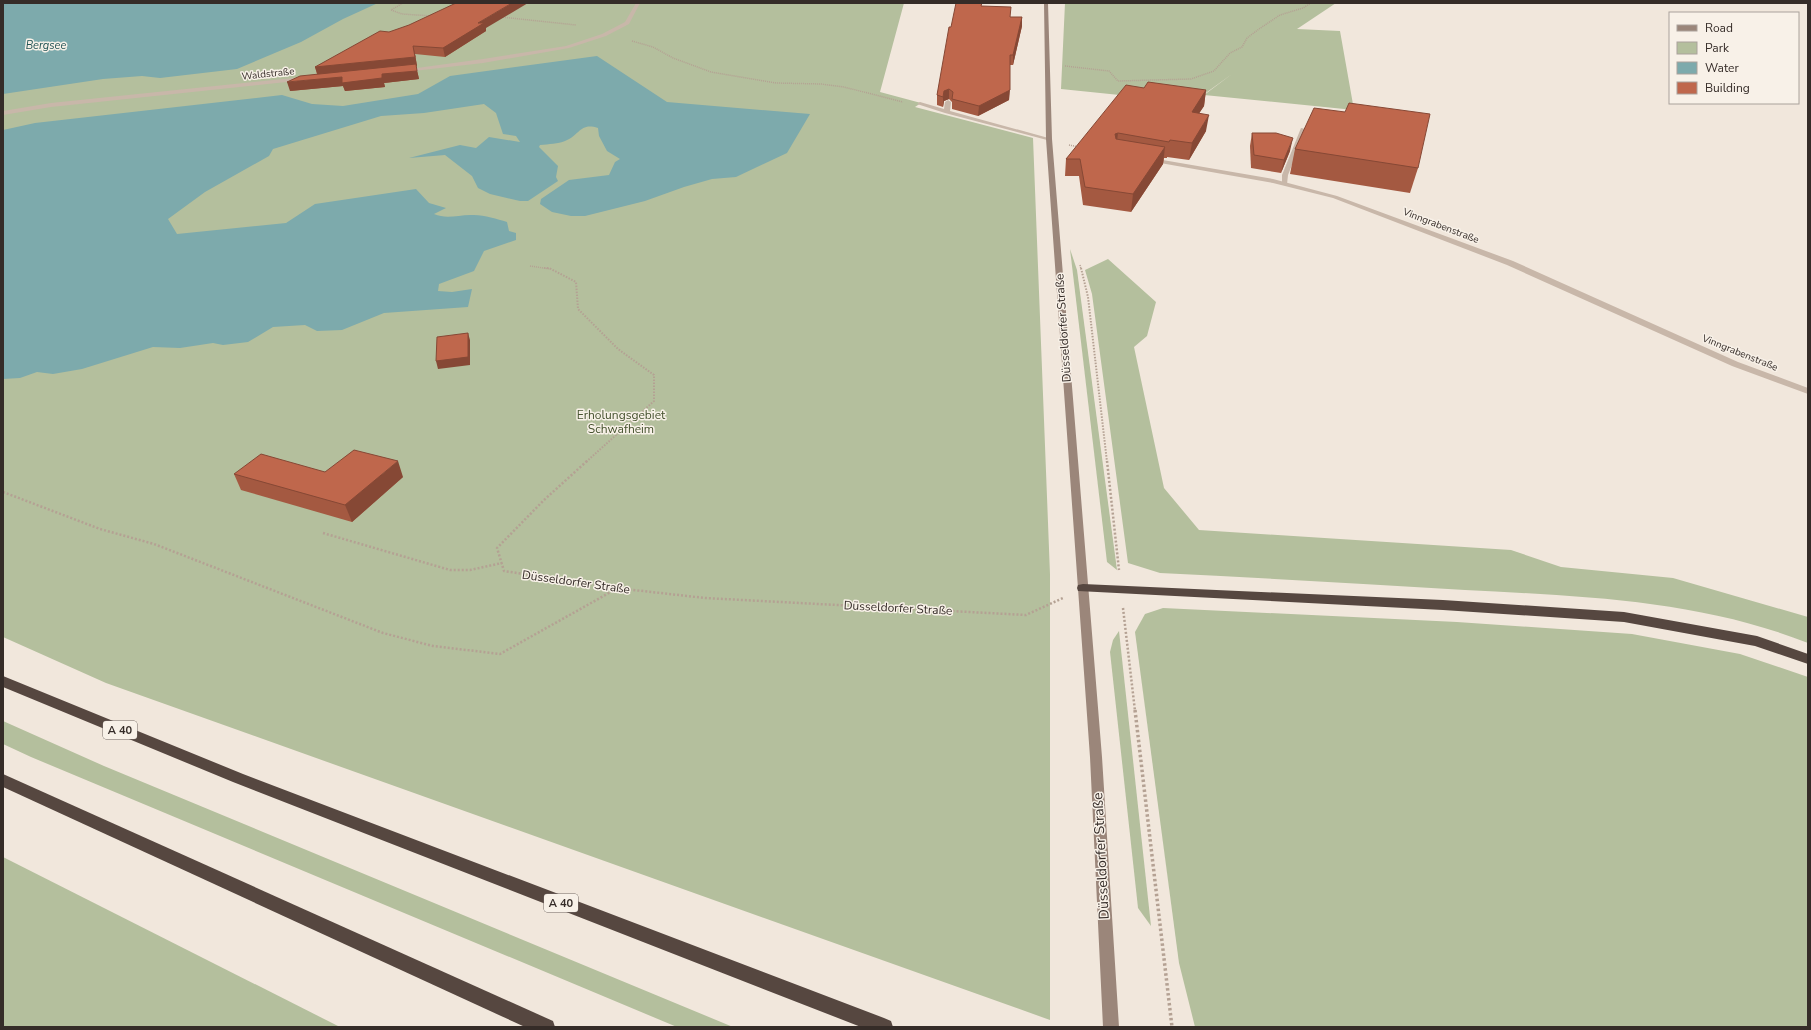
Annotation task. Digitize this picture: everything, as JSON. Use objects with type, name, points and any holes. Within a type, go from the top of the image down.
[{"type":"highway","points":[[1083,588],[1443,605],[1624,617],[1757,641],[1808,658]]},
{"type":"highway","name":"A 40","points":[[3,681],[238,778],[884,1027]]},
{"type":"highway","points":[[3,780],[546,1027]]},
{"type":"highway","points":[[504,1009],[535,1027]]},
{"type":"main road","name":"Düsseldorfer Straße","points":[[1046,3],[1049,139],[1096,757],[1110,1027]]},
{"type":"street","points":[[395,71],[504,58],[567,47],[612,31],[627,22],[638,3]]},
{"type":"street","name":"Waldstraße","points":[[3,113],[51,105],[309,79]]},
{"type":"street","points":[[947,112],[948,102]]},
{"type":"street","points":[[920,104],[1049,139]]},
{"type":"street","points":[[1284,184],[1285,175],[1303,129]]},
{"type":"street","name":"Vinngrabenstraße","points":[[1147,159],[1284,184],[1335,197],[1510,263],[1735,364],[1808,391]]},
{"type":"path","points":[[403,3],[391,10],[402,14],[433,16]]},
{"type":"path","points":[[1061,66],[1109,71],[1118,81],[1191,79],[1214,71],[1230,53],[1242,48],[1247,38],[1280,15],[1303,8],[1311,3]]},
{"type":"path","points":[[500,17],[541,20],[612,31]]},
{"type":"path","points":[[597,37],[638,42],[672,58],[711,72],[776,83],[821,84],[844,87],[860,92],[920,104]]},
{"type":"path","points":[[1049,139],[1071,146],[1086,148]]},
{"type":"path","points":[[1079,262],[1088,297],[1172,1027]]},
{"type":"path","points":[[323,533],[450,570],[463,572],[502,563],[497,548],[544,500],[654,401],[654,375],[618,349],[578,309],[576,282],[549,268],[530,266]]},
{"type":"path","points":[[3,492],[100,529],[154,544],[383,633],[433,646],[500,654],[616,588]]},
{"type":"path","name":"Düsseldorfer Straße","points":[[502,563],[504,571],[616,588],[705,598],[1026,615],[1083,588]]},
{"type":"green space","name":"Erholungsgebiet Schwafheim","points":[[3,3],[904,3],[880,92],[921,103],[915,107],[1033,138],[1050,574],[1050,1020],[106,683],[3,637]]},
{"type":"green space","points":[[1065,3],[1336,3],[1297,29],[1340,31],[1354,110],[1204,95],[1232,74],[1203,95],[1188,102],[1061,89]]},
{"type":"green space","points":[[1070,249],[1077,270],[1117,570],[1107,562]]},
{"type":"green space","points":[[1108,259],[1156,302],[1147,336],[1134,347],[1164,488],[1199,530],[1511,550],[1561,567],[1673,578],[1808,617],[1808,643],[1725,617],[1639,603],[1552,595],[1160,573],[1128,563],[1092,294],[1085,270]]},
{"type":"green space","points":[[1163,608],[1457,622],[1632,634],[1740,654],[1808,677],[1808,1027],[1195,1027],[1179,963],[1135,632],[1145,614]]},
{"type":"green space","points":[[1119,631],[1151,926],[1138,908],[1110,652],[1113,640]]},
{"type":"green space","points":[[3,721],[104,766],[733,1027],[677,1027],[31,757],[3,744]]},
{"type":"green space","points":[[3,857],[340,1027],[3,1027]]},
{"type":"water","name":"Bergsee","points":[[3,3],[378,3],[343,19],[301,42],[237,69],[160,78],[142,76],[103,79],[3,94]]},
{"type":"water","points":[[597,56],[667,102],[810,114],[787,153],[736,177],[712,179],[645,201],[585,216],[571,216],[552,212],[540,204],[541,199],[569,180],[609,175],[615,162],[620,159],[607,151],[599,136],[598,128],[587,127],[562,142],[540,145],[539,147],[558,166],[556,177],[558,181],[528,201],[520,201],[490,194],[478,188],[472,176],[445,155],[409,158],[460,145],[476,148],[489,137],[520,142],[516,136],[503,134],[496,113],[484,104],[424,113],[381,116],[273,149],[269,156],[205,192],[168,219],[177,234],[286,223],[315,204],[416,189],[429,203],[446,208],[434,214],[444,217],[478,215],[507,222],[509,231],[516,233],[516,240],[484,251],[474,271],[439,284],[438,291],[452,292],[472,289],[468,307],[384,313],[342,330],[317,331],[305,325],[273,327],[248,342],[223,345],[213,343],[180,348],[153,347],[82,369],[53,374],[37,372],[20,378],[3,379],[3,130],[35,123],[282,95],[312,104],[343,106],[418,94],[450,76]]},
{"type":"building","points":[[456,3],[512,3],[478,23],[484,23],[443,48],[413,46],[415,57],[315,67],[380,31],[389,32],[409,25]]},
{"type":"building","points":[[956,3],[982,3],[981,6],[1011,7],[1010,17],[1022,17],[1013,55],[1010,55],[1010,90],[979,106],[952,99],[953,92],[949,89],[944,91],[943,97],[937,95],[949,27],[951,27]]},
{"type":"building","points":[[416,64],[417,71],[382,74],[382,78],[342,83],[342,77],[287,82],[300,76]]},
{"type":"building","points":[[1148,82],[1206,90],[1192,112],[1209,115],[1192,143],[1170,140],[1169,142],[1118,133],[1115,134],[1116,139],[1165,147],[1133,194],[1085,187],[1080,159],[1066,159],[1126,85],[1144,88]]},
{"type":"building","points":[[1349,103],[1430,114],[1418,168],[1295,149],[1314,108],[1345,112]]},
{"type":"building","points":[[1252,133],[1276,133],[1293,138],[1284,160],[1254,155]]},
{"type":"building","points":[[468,333],[468,357],[436,361],[437,337]]},
{"type":"building","points":[[354,450],[398,461],[345,505],[234,474],[261,454],[325,472]]}]
